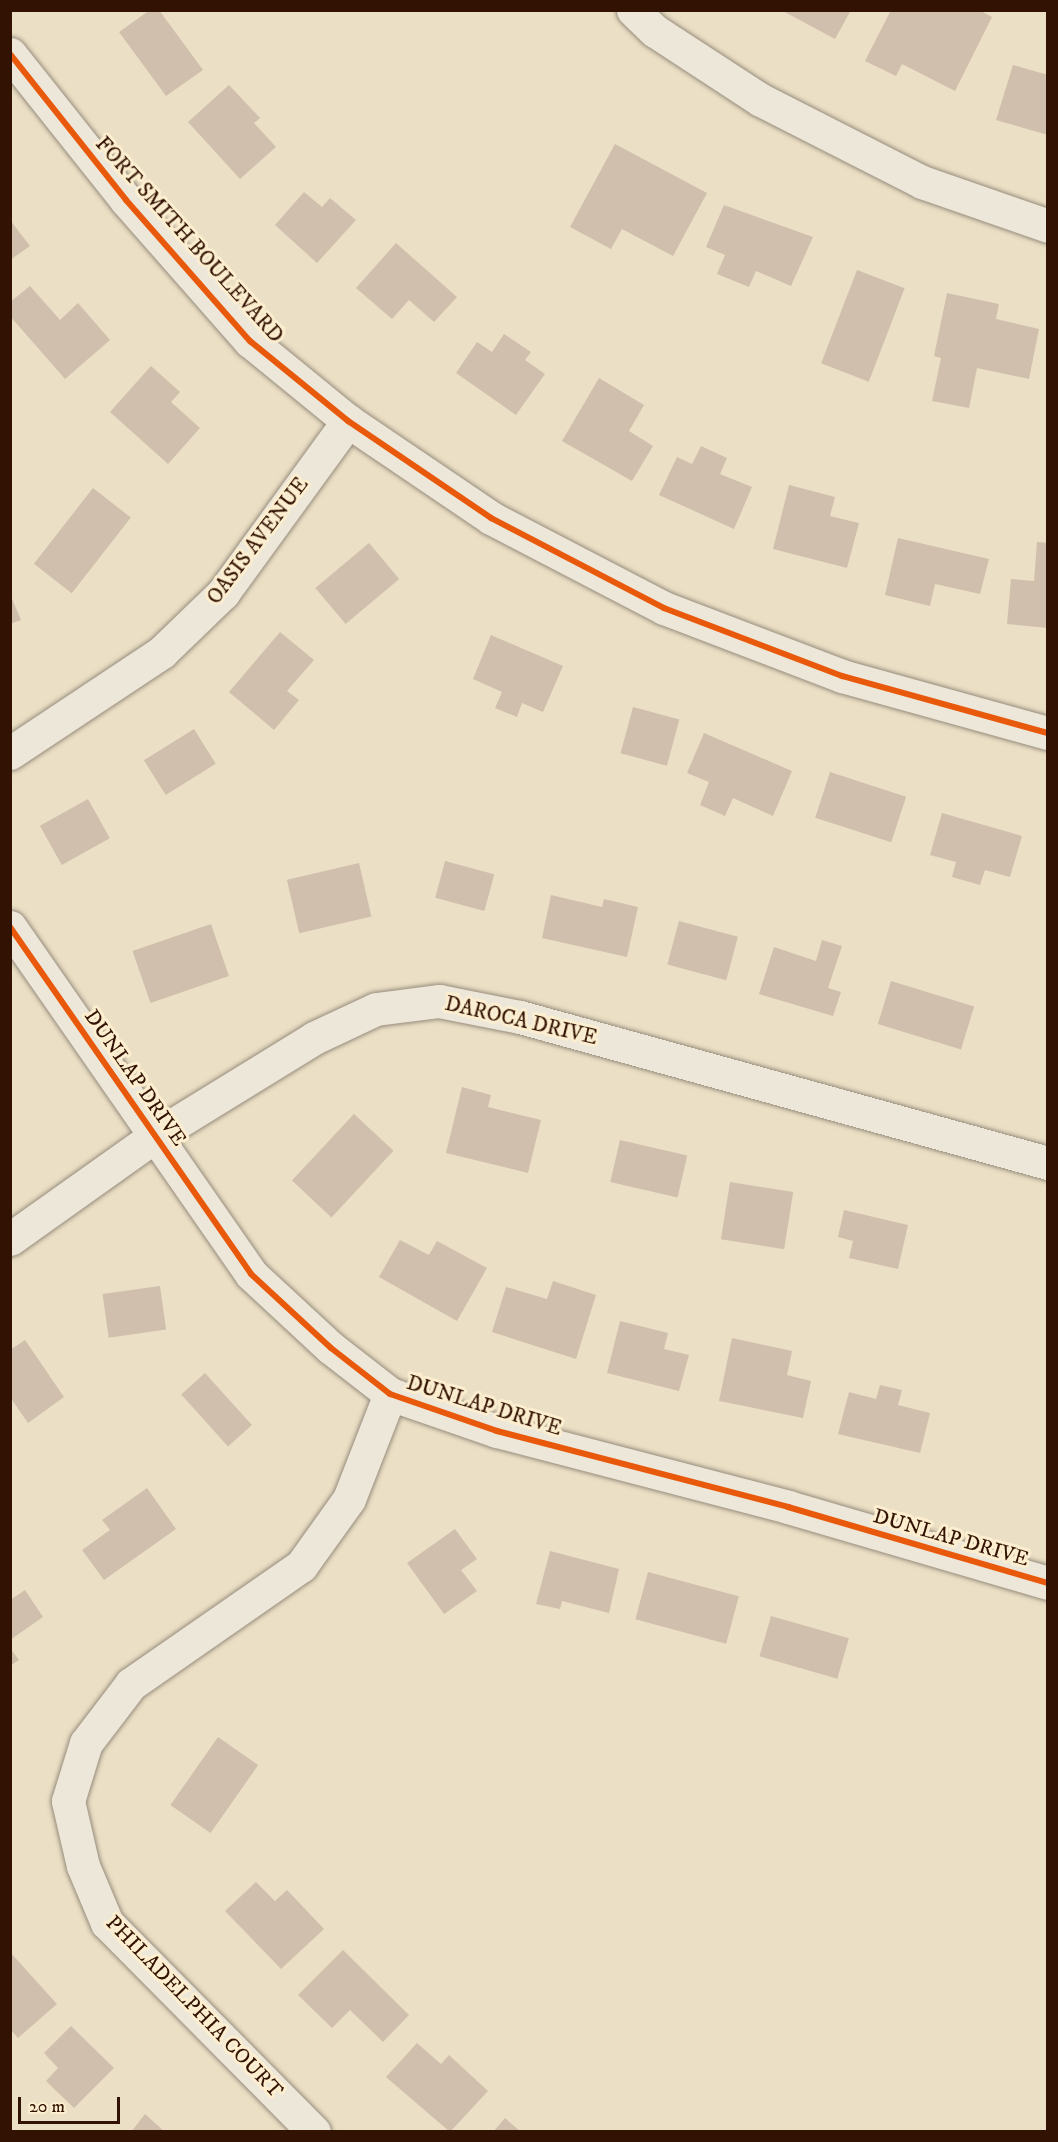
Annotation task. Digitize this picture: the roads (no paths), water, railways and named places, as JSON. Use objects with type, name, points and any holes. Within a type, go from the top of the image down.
[{"type":"street","points":[[633,10],[655,32],[771,105],[922,182],[1047,226]]},
{"type":"street","name":"FORT SMITH BOULEVARD","points":[[10,54],[126,200],[250,341],[348,421],[491,518],[664,608],[842,676],[1047,733]]},
{"type":"street","name":"OASIS AVENUE","points":[[10,753],[162,652],[224,593],[348,421]]},
{"type":"street","name":"DUNLAP DRIVE","points":[[10,927],[251,1274],[331,1348],[390,1394],[497,1431],[788,1507],[1047,1583]]},
{"type":"street","name":"DAROCA DRIVE","points":[[10,1239],[155,1136],[314,1038],[376,1009],[439,1001],[520,1017],[1047,1162]]},
{"type":"street","name":"PHILADELPHIA COURT","points":[[314,2132],[107,1923],[83,1866],[68,1801],[86,1743],[131,1684],[301,1566],[349,1499],[390,1394]]}]
